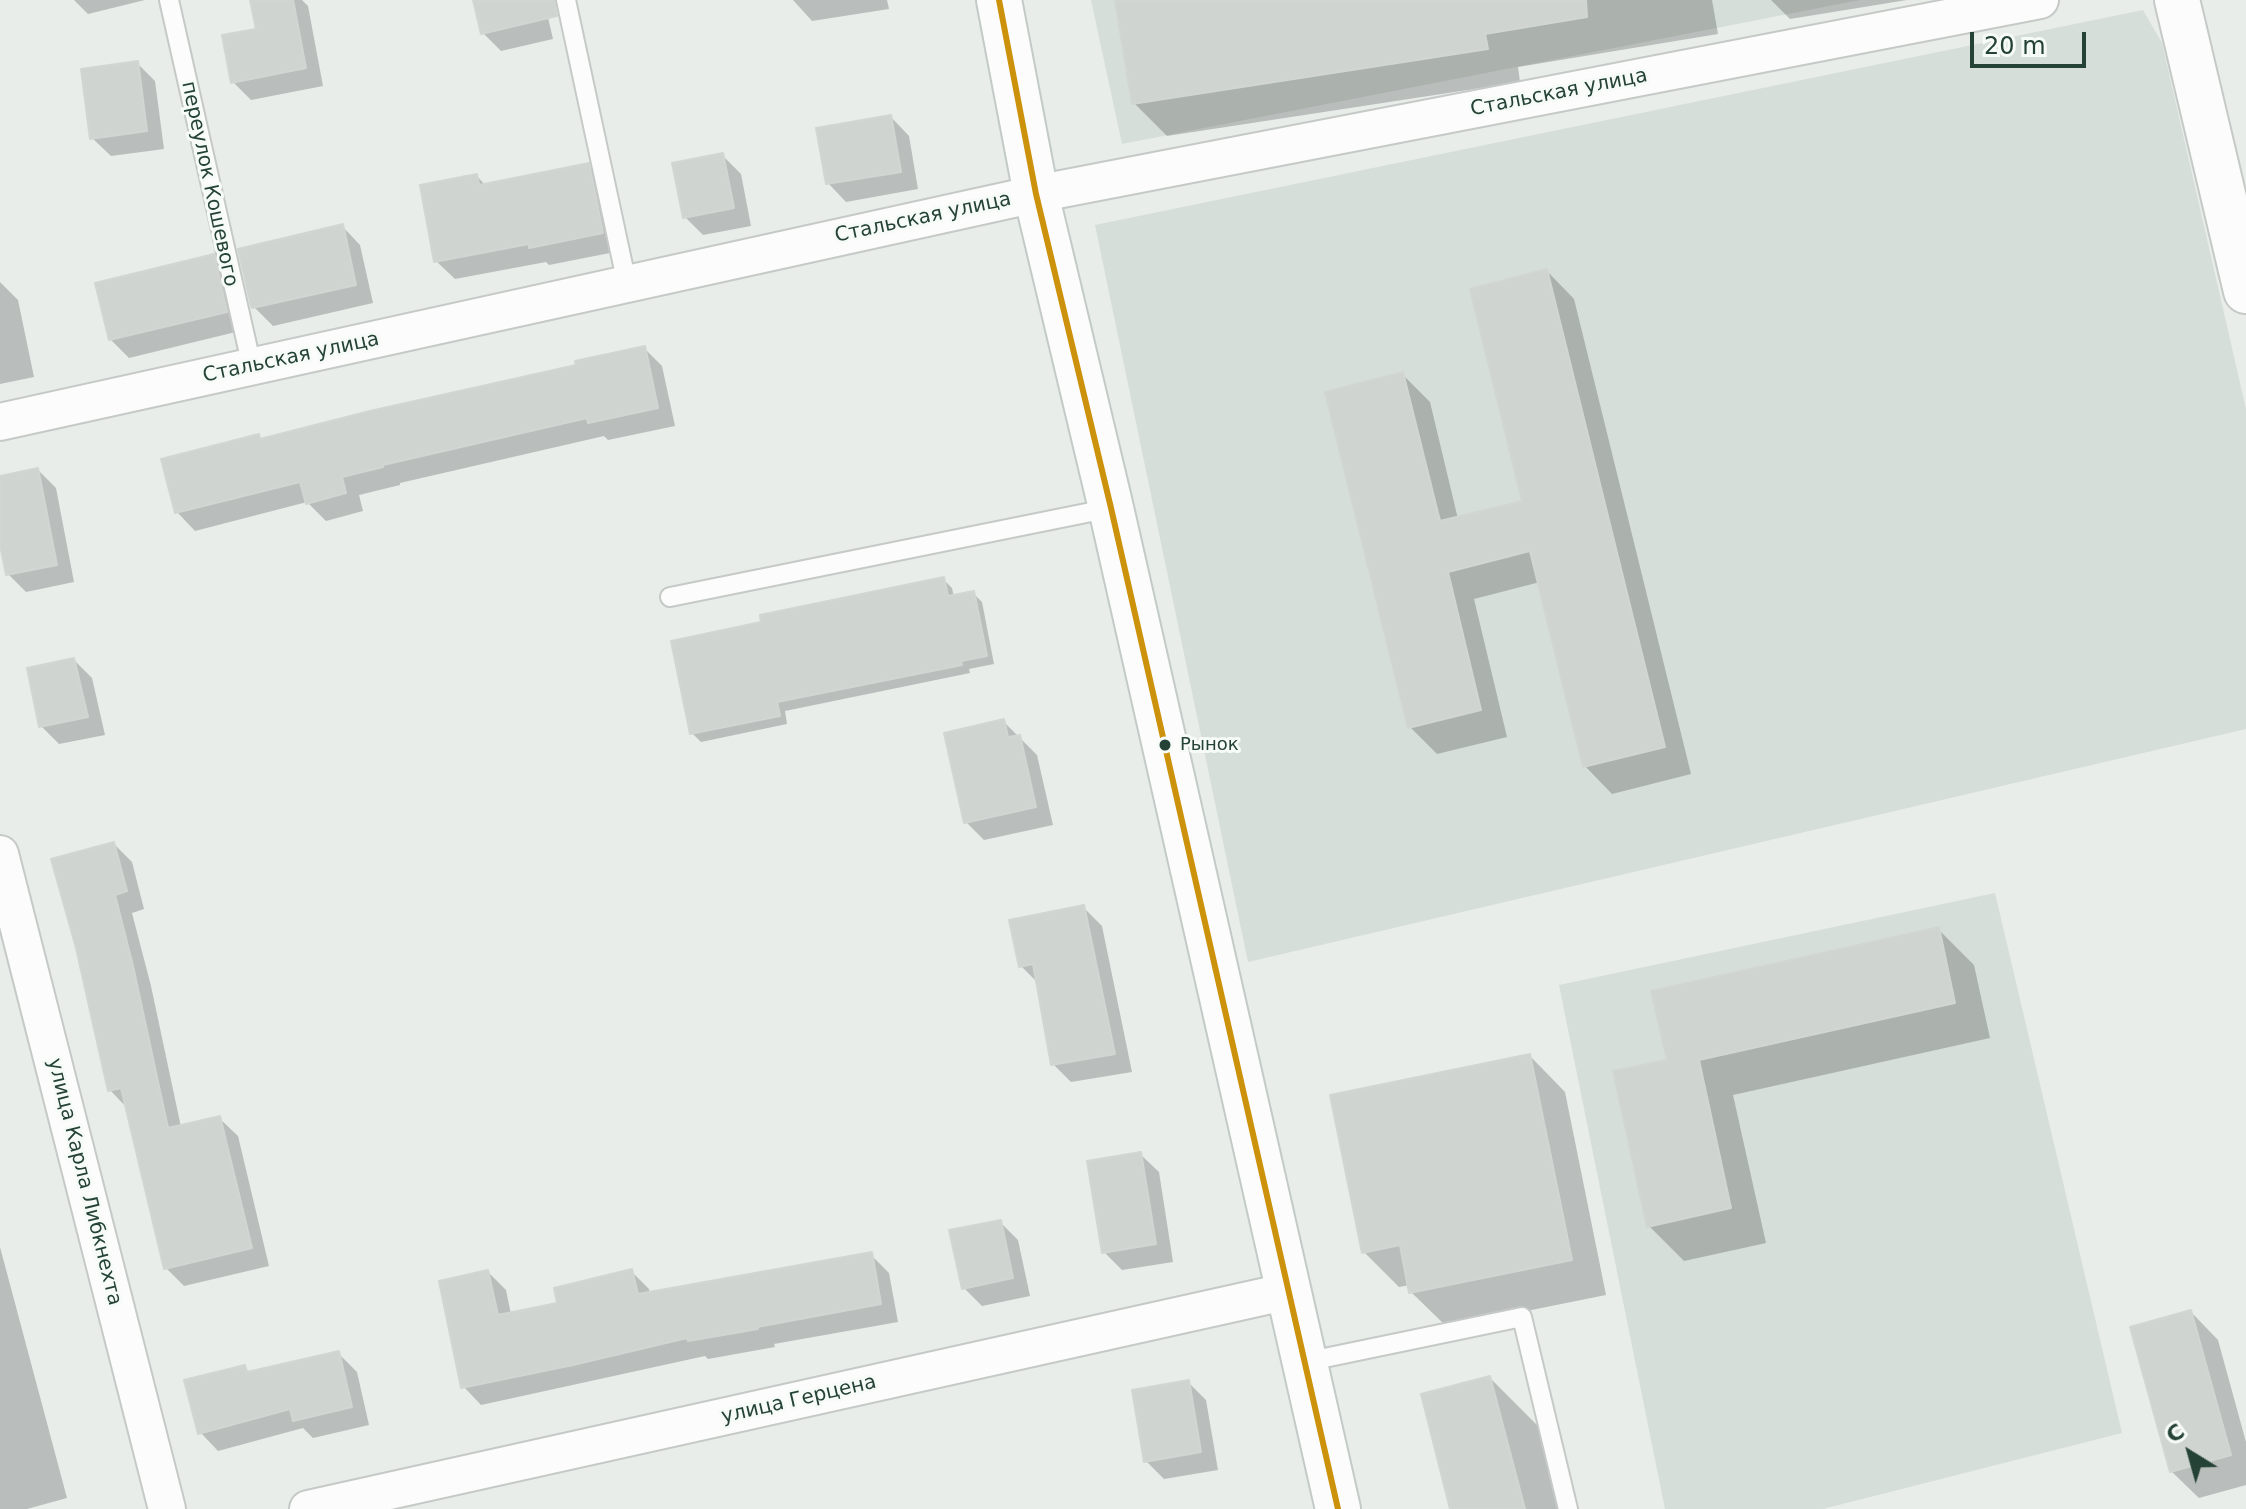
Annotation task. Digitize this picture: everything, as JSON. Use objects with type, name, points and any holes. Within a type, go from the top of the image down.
[{"type":"main road","points":[[999,0],[1036,194],[1111,508],[1338,1509]]},
{"type":"main road","points":[[2177,0],[2246,291]]},
{"type":"street","name":"Стальская улица","points":[[0,422],[1036,194],[2040,0]]},
{"type":"street","name":"улица Карла Либкнехта","points":[[0,854],[16,981],[167,1509]]},
{"type":"street","name":"улица Герцена","points":[[308,1509],[1289,1291]]},
{"type":"lane","name":"переулок Кошевого","points":[[169,0],[252,367]]},
{"type":"lane","points":[[566,0],[627,284]]},
{"type":"lane","points":[[670,597],[1111,508]]},
{"type":"lane","points":[[1305,1362],[1522,1317],[1568,1509]]},
{"type":"shaded area","points":[[1091,0],[1860,0],[1122,144]]},
{"type":"shaded area","points":[[2143,10],[2162,43],[2246,409],[2246,729],[1248,962],[1095,225]]},
{"type":"shaded area","points":[[1995,893],[2122,1433],[1823,1509],[1665,1509],[1559,985]]},
{"type":"building","points":[[250,0],[293,0],[306,68],[231,83],[222,35],[256,29]]},
{"type":"building","points":[[473,0],[554,0],[557,16],[481,34]]},
{"type":"building","points":[[1115,0],[1586,0],[1587,17],[1485,34],[1488,49],[1132,104]]},
{"type":"building","points":[[138,61],[147,131],[90,139],[81,69]]},
{"type":"building","points":[[891,115],[901,172],[826,184],[816,128]]},
{"type":"building","points":[[723,153],[734,208],[683,218],[672,163]]},
{"type":"building","points":[[589,163],[603,233],[434,262],[420,185],[477,174],[479,185]]},
{"type":"building","points":[[343,224],[356,285],[252,308],[238,249]]},
{"type":"building","points":[[214,254],[227,312],[109,340],[95,283]]},
{"type":"building","points":[[1547,269],[1665,747],[1583,767],[1530,551],[1448,572],[1481,710],[1408,728],[1325,392],[1403,372],[1440,521],[1522,501],[1470,289]]},
{"type":"building","points":[[645,346],[658,408],[588,423],[587,418],[383,465],[342,477],[346,493],[306,504],[300,482],[175,513],[161,459],[259,434],[260,439]]},
{"type":"building","points":[[38,468],[57,565],[6,575],[0,545],[0,476]]},
{"type":"building","points":[[944,577],[948,596],[974,591],[987,656],[961,661],[962,665],[777,702],[780,716],[690,734],[671,641],[761,622],[760,615]]},
{"type":"building","points":[[74,658],[88,717],[39,727],[27,668]]},
{"type":"building","points":[[1004,719],[1008,737],[1020,735],[1036,807],[964,823],[944,733]]},
{"type":"building","points":[[114,842],[127,891],[115,895],[168,1128],[220,1116],[252,1248],[164,1269],[121,1088],[108,1091],[76,948],[51,859]]},
{"type":"building","points":[[1084,905],[1115,1054],[1051,1065],[1033,964],[1019,967],[1009,920]]},
{"type":"building","points":[[1939,927],[1955,1003],[1699,1060],[1731,1208],[1647,1227],[1613,1071],[1667,1060],[1651,991]]},
{"type":"building","points":[[1530,1054],[1572,1260],[1409,1293],[1400,1245],[1362,1253],[1330,1095]]},
{"type":"building","points":[[1141,1152],[1156,1244],[1102,1253],[1087,1161]]},
{"type":"building","points":[[1001,1220],[1013,1278],[962,1289],[949,1230]]},
{"type":"building","points":[[872,1252],[881,1304],[758,1329],[688,1341],[687,1338],[461,1388],[439,1281],[488,1270],[498,1315],[557,1303],[554,1288],[632,1269],[638,1294]]},
{"type":"building","points":[[2191,1310],[2231,1455],[2170,1472],[2130,1327]]},
{"type":"building","points":[[339,1351],[352,1407],[293,1421],[290,1409],[198,1434],[184,1380],[245,1365],[247,1372]]},
{"type":"building","points":[[1490,1376],[1525,1509],[1450,1509],[1421,1394]]},
{"type":"building","points":[[1189,1380],[1201,1452],[1144,1462],[1132,1390]]},
{"type":"transit line","points":[[999,0],[1036,194],[1111,508],[1338,1509]]},
{"type":"place","name":"Рынок","points":[[1165,745]]}]
